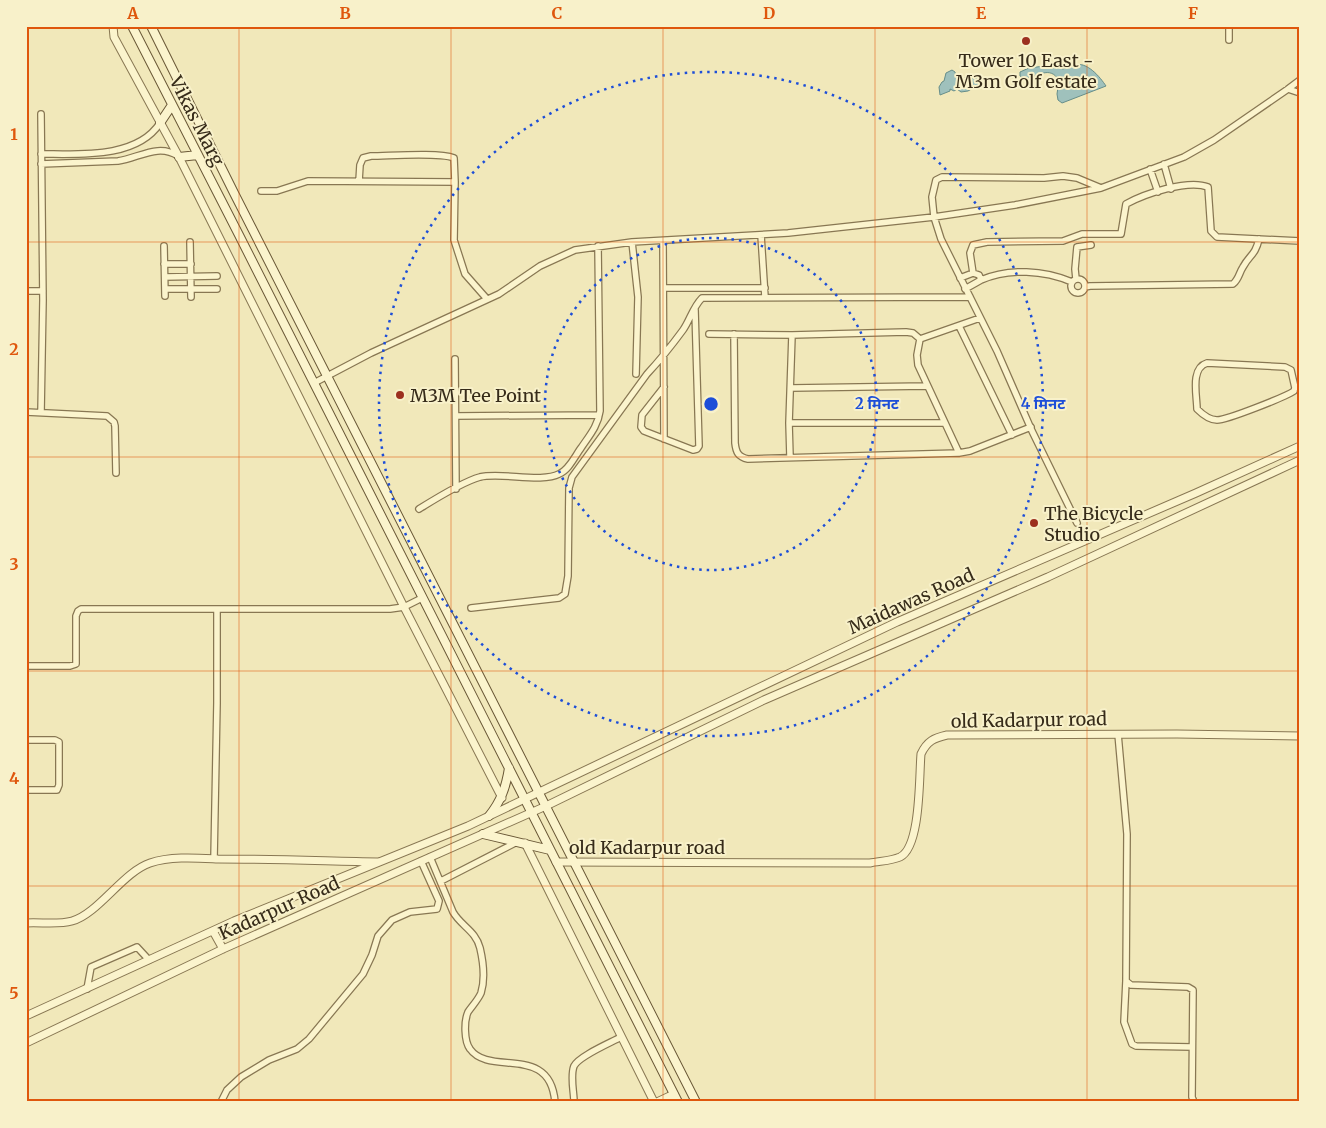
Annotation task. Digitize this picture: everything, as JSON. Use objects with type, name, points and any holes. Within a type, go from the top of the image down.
[{"type":"main road","name":"Vikas Marg","points":[[132,26],[237,229],[678,1102]]},
{"type":"main road","points":[[150,26],[696,1102]]},
{"type":"main road","points":[[160,123],[172,105]]},
{"type":"main road","points":[[179,157],[198,155]]},
{"type":"main road","points":[[489,816],[502,798],[509,768]]},
{"type":"main road","points":[[483,834],[550,850]]},
{"type":"street","points":[[113,26],[114,36],[179,157],[404,607],[502,798]]},
{"type":"street","points":[[1229,26],[1229,40]]},
{"type":"street","points":[[314,383],[499,294],[553,260],[575,250],[632,242],[760,235],[934,217],[1015,205],[1100,188],[1184,157],[1214,140],[1300,80]]},
{"type":"street","points":[[1288,90],[1300,93]]},
{"type":"street","points":[[41,114],[43,290],[41,412]]},
{"type":"street","points":[[41,154],[106,153],[129,145],[152,133],[160,123]]},
{"type":"street","points":[[129,145],[134,157]]},
{"type":"street","points":[[41,164],[118,162],[163,150],[170,151],[179,157]]},
{"type":"street","points":[[359,181],[360,165],[363,158],[371,156],[434,155],[454,158],[454,240],[465,274],[487,299]]},
{"type":"street","points":[[1164,164],[1171,189]]},
{"type":"street","points":[[1150,169],[1158,192]]},
{"type":"street","points":[[1077,523],[1031,428],[997,351],[941,239],[934,217],[932,197],[936,180],[942,177],[1044,178],[1063,176],[1077,178],[1100,188]]},
{"type":"street","points":[[261,191],[277,191],[308,181],[455,182]]},
{"type":"street","points":[[974,273],[970,253],[973,245],[987,242],[1062,241],[1082,234],[1121,234],[1126,204],[1142,196],[1188,186],[1208,187],[1212,231],[1217,237],[1300,241]]},
{"type":"street","points":[[760,235],[765,298]]},
{"type":"street","points":[[1091,245],[1077,247],[1074,281],[1071,288],[1076,293],[1090,286],[1233,284],[1237,281],[1245,263],[1255,252],[1259,239]]},
{"type":"street","points":[[663,241],[664,439]]},
{"type":"street","points":[[190,242],[191,296]]},
{"type":"street","points":[[632,242],[638,298],[636,374]]},
{"type":"street","points":[[164,246],[165,296]]},
{"type":"street","points":[[419,509],[478,478],[488,476],[550,477],[560,474],[567,468],[595,428],[600,415],[598,246]]},
{"type":"street","points":[[164,264],[191,264]]},
{"type":"street","points":[[965,289],[989,276],[1005,273],[1039,272],[1074,281],[1082,281],[1085,287]]},
{"type":"street","points":[[960,278],[974,273],[979,275],[981,280]]},
{"type":"street","points":[[165,277],[217,276]]},
{"type":"street","points":[[664,288],[765,288]]},
{"type":"street","points":[[165,289],[218,289]]},
{"type":"street","points":[[26,291],[43,290]]},
{"type":"street","points":[[471,608],[559,598],[565,594],[568,576],[569,488],[572,477],[648,374],[685,328],[702,298],[970,298]]},
{"type":"street","points":[[664,387],[642,415],[640,423],[644,431],[693,450],[697,449],[699,446],[695,308]]},
{"type":"street","points":[[920,339],[980,318]]},
{"type":"street","points":[[959,326],[1012,435]]},
{"type":"street","points":[[709,334],[792,335],[906,332],[913,333],[920,339]]},
{"type":"street","points":[[734,334],[735,443],[736,452],[742,458],[959,454],[1031,428]]},
{"type":"street","points":[[790,457],[789,423],[792,335]]},
{"type":"street","points":[[920,339],[917,355],[918,365],[959,454]]},
{"type":"street","points":[[455,359],[456,488]]},
{"type":"street","points":[[1207,363],[1288,368],[1291,370],[1297,388],[1294,392],[1283,397],[1220,420],[1206,418],[1197,409],[1196,372],[1202,365],[1207,363]]},
{"type":"street","points":[[791,388],[927,386]]},
{"type":"street","points":[[26,412],[62,415],[102,415],[111,419],[115,426],[116,472]]},
{"type":"street","points":[[456,416],[600,415]]},
{"type":"street","points":[[789,423],[945,423]]},
{"type":"street","name":"Maidawas Road","points":[[538,793],[898,622],[1300,446]]},
{"type":"street","name":"Maidawas Road","points":[[546,806],[764,700],[1048,577],[1300,460]]},
{"type":"street","points":[[26,666],[70,666],[76,664],[76,616],[81,609],[382,610],[404,607],[422,598]]},
{"type":"street","points":[[214,858],[217,610]]},
{"type":"street","points":[[1118,734],[1127,834],[1124,1022],[1132,1044],[1136,1046],[1192,1047]]},
{"type":"street","name":"old Kadarpur road","points":[[556,862],[870,863],[901,856],[910,847],[915,832],[921,754],[925,745],[934,738],[947,735],[1300,736]]},
{"type":"street","points":[[26,740],[55,740],[59,742],[58,790],[26,790]]},
{"type":"street","name":"Kadarpur Road","points":[[26,1016],[213,931],[489,816],[538,793]]},
{"type":"street","name":"Kadarpur Road","points":[[26,1043],[223,949],[546,806]]},
{"type":"street","points":[[440,879],[521,842],[654,1102]]},
{"type":"street","points":[[430,857],[456,917],[471,930],[476,938],[482,958],[482,989],[467,1014],[466,1038],[468,1046],[477,1056],[484,1059],[524,1064],[540,1071],[552,1087],[555,1102]]},
{"type":"street","points":[[26,922],[64,922],[78,919],[136,870],[150,863],[170,859],[214,858],[380,862]]},
{"type":"street","points":[[221,1102],[227,1090],[241,1077],[269,1060],[297,1049],[309,1040],[363,974],[378,936],[392,920],[410,912],[437,909],[439,901],[420,861]]},
{"type":"street","points":[[213,931],[223,949]]},
{"type":"street","points":[[87,989],[91,967],[137,947],[149,960]]},
{"type":"street","points":[[1126,981],[1131,985],[1188,987],[1193,990],[1192,1097],[1194,1102]]},
{"type":"street","points":[[574,1102],[573,1071],[575,1065],[581,1059],[621,1037]]},
{"type":"street","points":[[658,1102],[674,1094]]},
{"type":"water","points":[[1052,65],[1063,69],[1073,65],[1084,65],[1097,74],[1106,86],[1062,103],[1058,100],[1057,94],[1059,80],[1051,73],[1043,73],[1024,79],[1020,76],[1020,72],[1029,68]]},
{"type":"water","points":[[952,70],[955,72],[956,78],[979,78],[982,83],[968,91],[961,92],[957,89],[954,91],[950,89],[950,91],[940,95],[939,87],[944,81],[946,73]]},
{"type":"place","name":"Tower 10 East - M3m Golf estate","points":[[1026,41]]},
{"type":"place","name":"M3M Tee Point","points":[[400,395]]},
{"type":"place","name":"The Bicycle Studio","points":[[1034,523]]}]
